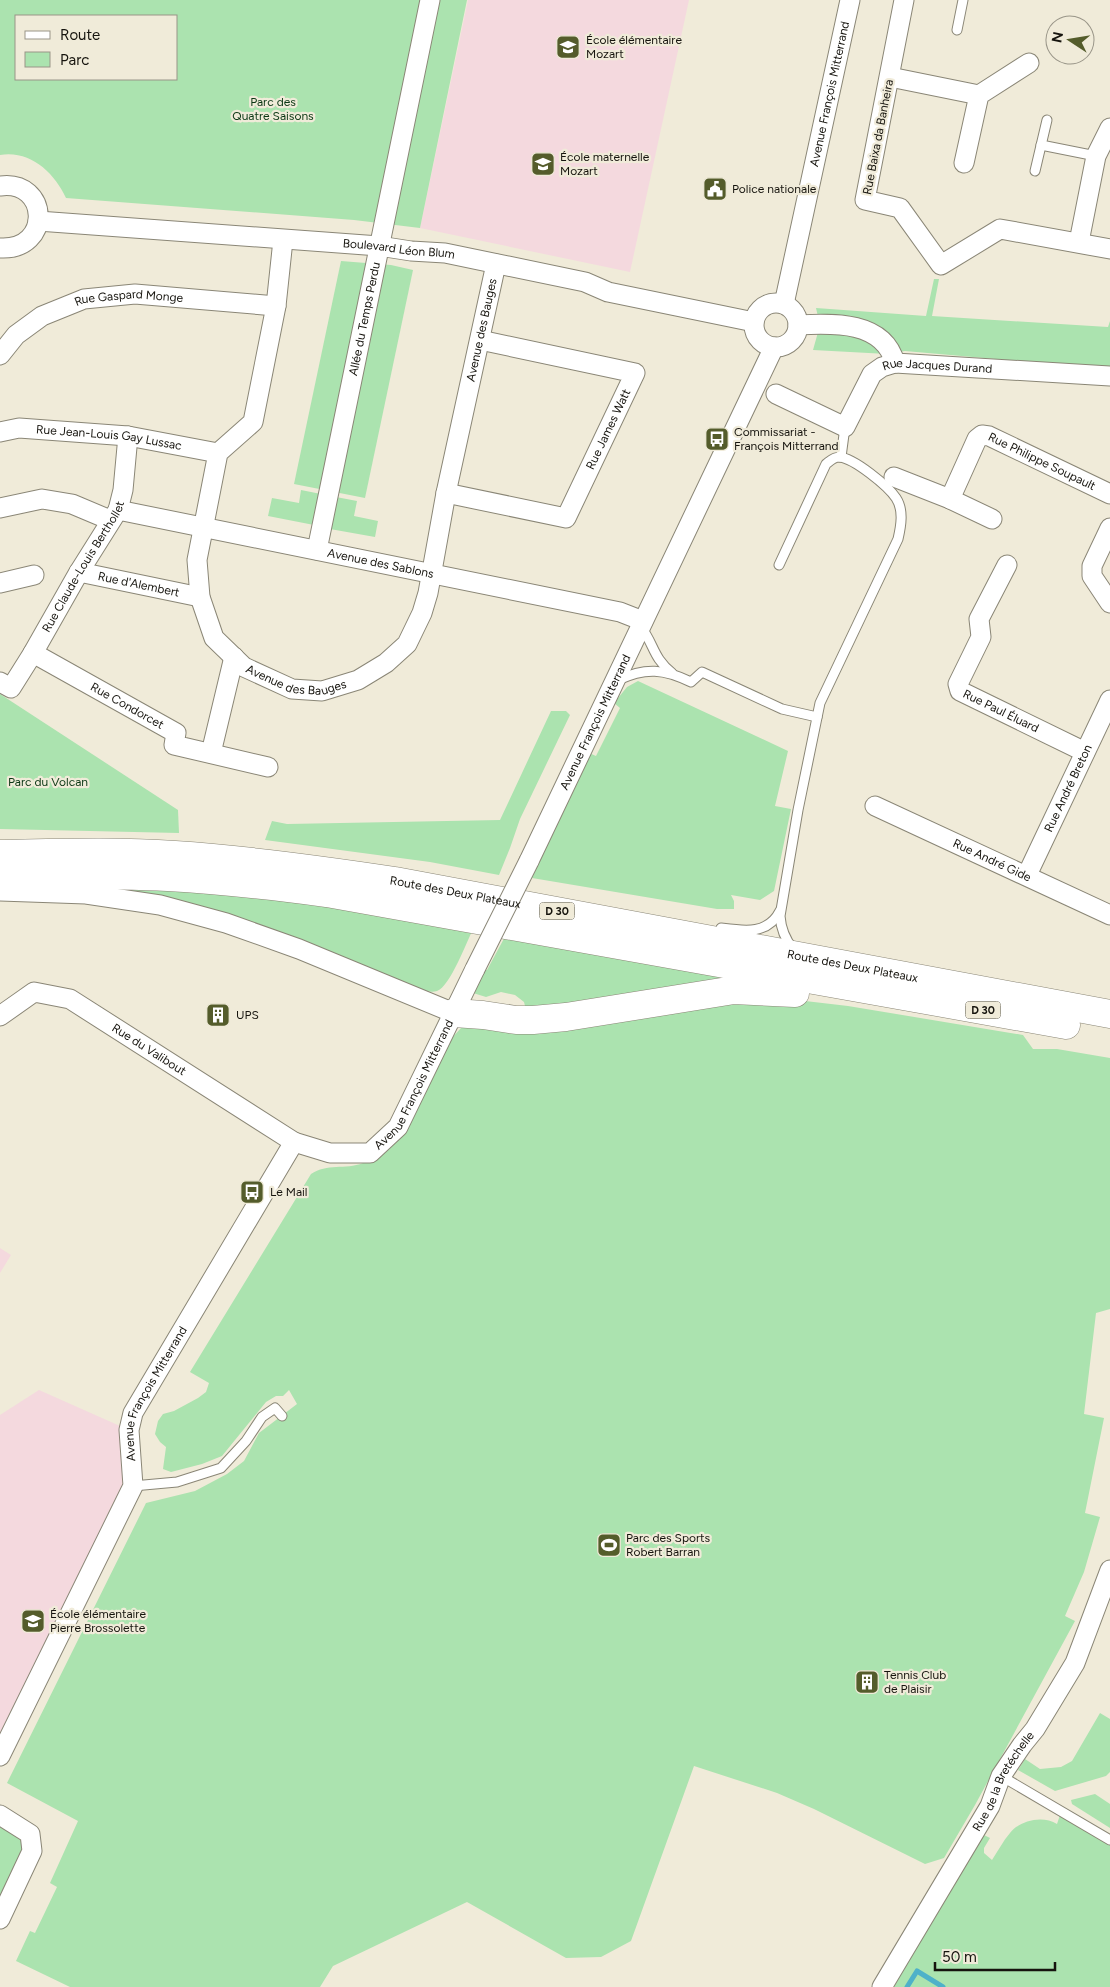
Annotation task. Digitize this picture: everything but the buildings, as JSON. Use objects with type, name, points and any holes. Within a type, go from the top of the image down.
[{"type":"main road","name":"Route des Deux Plateaux","points":[[0,854],[84,852],[174,855],[308,868],[682,930],[804,956],[1110,1014]]},
{"type":"main road","name":"Route des Deux Plateaux","points":[[0,875],[82,874],[168,877],[234,882],[327,893],[1110,1033]]},
{"type":"main road","points":[[454,1013],[516,1020],[533,1020],[566,1017],[734,990],[765,990],[835,997],[856,988]]},
{"type":"street","name":"Allée du Temps Perdu","points":[[317,550],[430,0]]},
{"type":"street","name":"Avenue François Mitterrand","points":[[784,304],[850,0]]},
{"type":"street","name":"Rue Baixa da Banheira","points":[[904,0],[865,200],[900,208],[940,264],[1000,229],[1110,249]]},
{"type":"street","points":[[890,77],[979,95],[1030,63]]},
{"type":"street","points":[[964,163],[979,95]]},
{"type":"street","points":[[1079,242],[1096,156],[1110,128]]},
{"type":"street","points":[[0,186],[18,187],[27,192],[36,205],[38,221],[36,231],[29,239],[20,245],[0,248]]},
{"type":"street","name":"Boulevard Léon Blum","points":[[38,221],[379,246],[411,251],[445,253],[585,282],[608,292],[754,322]]},
{"type":"street","points":[[218,453],[253,422],[276,306],[283,240]]},
{"type":"street","name":"Avenue des Bauges","points":[[218,453],[199,545],[198,560],[200,597],[214,638],[244,667],[292,689],[322,691],[358,680],[386,663],[407,644],[422,613],[428,593],[446,493],[496,264]]},
{"type":"street","name":"Rue Gaspard Monge","points":[[0,355],[16,334],[42,316],[84,300],[135,294],[276,306]]},
{"type":"street","points":[[771,303],[784,304],[795,314],[798,325],[792,340],[781,347],[774,347],[761,342],[756,336],[754,322],[756,315],[771,303]]},
{"type":"street","points":[[798,325],[815,324],[858,328],[873,333],[881,338],[892,351],[895,363]]},
{"type":"street","name":"Rue James Watt","points":[[446,493],[566,518],[635,374],[480,340]]},
{"type":"street","name":"Avenue François Mitterrand","points":[[133,1486],[128,1430],[133,1413],[294,1142],[330,1153],[370,1153],[398,1127],[529,861],[774,347]]},
{"type":"street","name":"Rue Jacques Durand","points":[[845,427],[872,374],[882,367],[895,363],[1110,376]]},
{"type":"street","points":[[776,394],[845,427]]},
{"type":"street","name":"Rue Jean-Louis Gay Lussac","points":[[0,432],[19,428],[128,436],[218,453]]},
{"type":"street","name":"Rue Philippe Soupault","points":[[950,499],[977,439],[982,435],[989,436],[1110,494]]},
{"type":"street","name":"Rue Claude-Louis Berthollet","points":[[6,685],[33,654],[78,572],[114,515],[123,490],[128,436]]},
{"type":"street","points":[[894,476],[992,519]]},
{"type":"street","name":"Avenue des Sablons","points":[[0,508],[42,499],[72,504],[114,515],[204,526],[620,612],[641,624]]},
{"type":"street","points":[[1110,528],[1092,566],[1092,576],[1110,603]]},
{"type":"street","name":"Rue Paul Éluard","points":[[1007,565],[979,619],[981,636],[958,684],[960,691],[1085,752]]},
{"type":"street","name":"Rue d'Alembert","points":[[78,572],[200,597]]},
{"type":"street","points":[[0,583],[34,574]]},
{"type":"street","name":"Rue Condorcet","points":[[33,654],[176,733],[174,745],[268,767]]},
{"type":"street","points":[[211,753],[234,657]]},
{"type":"street","name":"Rue André Breton","points":[[1027,875],[1085,752],[1105,723],[1110,700]]},
{"type":"street","name":"Rue André Gide","points":[[875,806],[1110,915]]},
{"type":"street","points":[[0,891],[86,894],[170,908],[226,923],[299,949],[454,1013]]},
{"type":"street","name":"Rue du Valibout","points":[[0,1016],[34,992],[70,999],[294,1142]]},
{"type":"street","points":[[0,1756],[133,1486]]},
{"type":"street","name":"Rue de la Bretéchelle","points":[[882,1987],[990,1806],[1001,1776],[1035,1729],[1075,1663],[1110,1570]]},
{"type":"street","points":[[0,1815],[30,1834],[32,1851],[0,1919]]},
{"type":"lane","points":[[957,30],[963,0]]},
{"type":"lane","points":[[1035,171],[1047,120]]},
{"type":"lane","points":[[1041,145],[1096,156]]},
{"type":"lane","points":[[840,457],[845,427]]},
{"type":"lane","points":[[779,565],[826,464],[834,458],[840,457],[850,461],[871,474],[896,498],[901,511],[898,539],[828,684],[817,717],[782,906],[781,924],[786,939],[792,948],[804,956]]},
{"type":"lane","points":[[641,624],[657,659],[672,674]]},
{"type":"lane","points":[[614,682],[634,672],[644,671],[672,674],[691,682],[702,672],[782,709],[817,717]]},
{"type":"lane","points":[[708,927],[746,932],[756,930],[766,927],[782,906]]},
{"type":"lane","points":[[133,1486],[177,1482],[221,1468],[246,1441],[262,1417],[275,1408],[282,1416]]},
{"type":"lane","points":[[1001,1776],[1110,1840]]},
{"type":"shaded area","name":"École maternelle Mozart","points":[[468,0],[689,0],[630,272],[420,228]]},
{"type":"shaded area","points":[[0,1248],[11,1255],[0,1273]]},
{"type":"shaded area","name":"École élémentaire Pierre Brossolette","points":[[39,1390],[129,1430],[133,1486],[0,1756],[0,1415]]},
{"type":"green space","name":"Parc des Quatre Saisons","points":[[0,0],[467,0],[420,228],[354,220],[66,198],[55,180],[40,165],[21,156],[11,154],[0,155]]},
{"type":"green space","points":[[341,261],[391,265],[413,270],[365,498],[294,484]]},
{"type":"green space","points":[[934,279],[939,279],[932,316],[1108,327],[1110,321],[1110,369],[905,351],[887,354],[813,350],[820,325],[816,308],[926,316]]},
{"type":"green space","points":[[301,490],[321,494],[314,525],[268,516],[272,498],[299,503]]},
{"type":"green space","points":[[336,497],[357,501],[354,516],[378,521],[375,537],[330,529]]},
{"type":"green space","points":[[638,681],[788,751],[775,806],[791,809],[774,891],[760,900],[731,895],[734,901],[734,909],[717,909],[532,878],[589,753],[596,756],[620,708],[614,703],[627,687]]},
{"type":"green space","name":"Parc du Volcan","points":[[0,694],[178,810],[179,833],[0,829]]},
{"type":"green space","points":[[551,711],[566,711],[570,715],[520,819],[499,875],[430,862],[265,840],[272,821],[287,824],[500,820]]},
{"type":"green space","points":[[70,884],[206,888],[474,927],[453,973],[442,988],[430,992],[417,990]]},
{"type":"green space","points":[[507,933],[748,979],[527,1014],[524,1002],[515,995],[501,992],[486,997],[473,993],[483,969],[487,970]]},
{"type":"green space","name":"Parc des Sports Robert Barran","points":[[771,997],[848,1006],[1023,1035],[1033,1049],[1057,1049],[1110,1058],[1110,1309],[1096,1313],[1084,1414],[1104,1418],[1085,1513],[1100,1517],[1084,1572],[1065,1616],[1075,1621],[944,1858],[925,1864],[814,1809],[777,1793],[694,1766],[631,1941],[601,1957],[566,1958],[467,1902],[333,1966],[320,1987],[70,1987],[16,1961],[30,1931],[35,1933],[57,1887],[50,1883],[78,1821],[7,1783],[146,1503],[195,1491],[227,1474],[244,1461],[259,1433],[297,1404],[289,1390],[283,1396],[276,1396],[266,1402],[222,1456],[202,1464],[171,1472],[163,1469],[166,1447],[155,1434],[158,1421],[163,1414],[174,1411],[206,1392],[209,1383],[190,1372],[311,1174],[323,1169],[363,1163],[387,1151],[414,1115],[450,1040],[461,1028],[478,1023]]},
{"type":"green space","points":[[1100,1713],[1110,1719],[1110,1772],[1106,1776],[1055,1791],[1018,1770],[1025,1759],[1040,1769],[1061,1767],[1072,1761]]},
{"type":"green space","points":[[1095,1794],[1110,1804],[1110,1828],[1072,1804],[1071,1800]]},
{"type":"green space","points":[[1060,1815],[1110,1844],[1110,1987],[891,1987],[982,1834],[990,1838],[984,1848],[984,1853],[992,1860],[1007,1836],[1020,1825],[1039,1819],[1057,1824]]},
{"type":"green space","points":[[0,1822],[19,1837],[23,1844],[23,1850],[19,1865],[0,1902]]},
{"type":"waterway","points":[[907,1987],[917,1971],[943,1987]]},
{"type":"place","name":"École élémentaire Mozart","points":[[568,47]]},
{"type":"place","name":"École maternelle Mozart","points":[[543,164]]},
{"type":"place","name":"Police nationale","points":[[715,189]]},
{"type":"place","name":"Commissariat - François Mitterrand","points":[[717,439]]},
{"type":"place","name":"UPS","points":[[218,1015]]},
{"type":"place","name":"Le Mail","points":[[252,1192]]},
{"type":"place","name":"Parc des Sports Robert Barran","points":[[609,1545]]},
{"type":"place","name":"École élémentaire Pierre Brossolette","points":[[33,1621]]},
{"type":"place","name":"Tennis Club de Plaisir","points":[[867,1682]]}]
